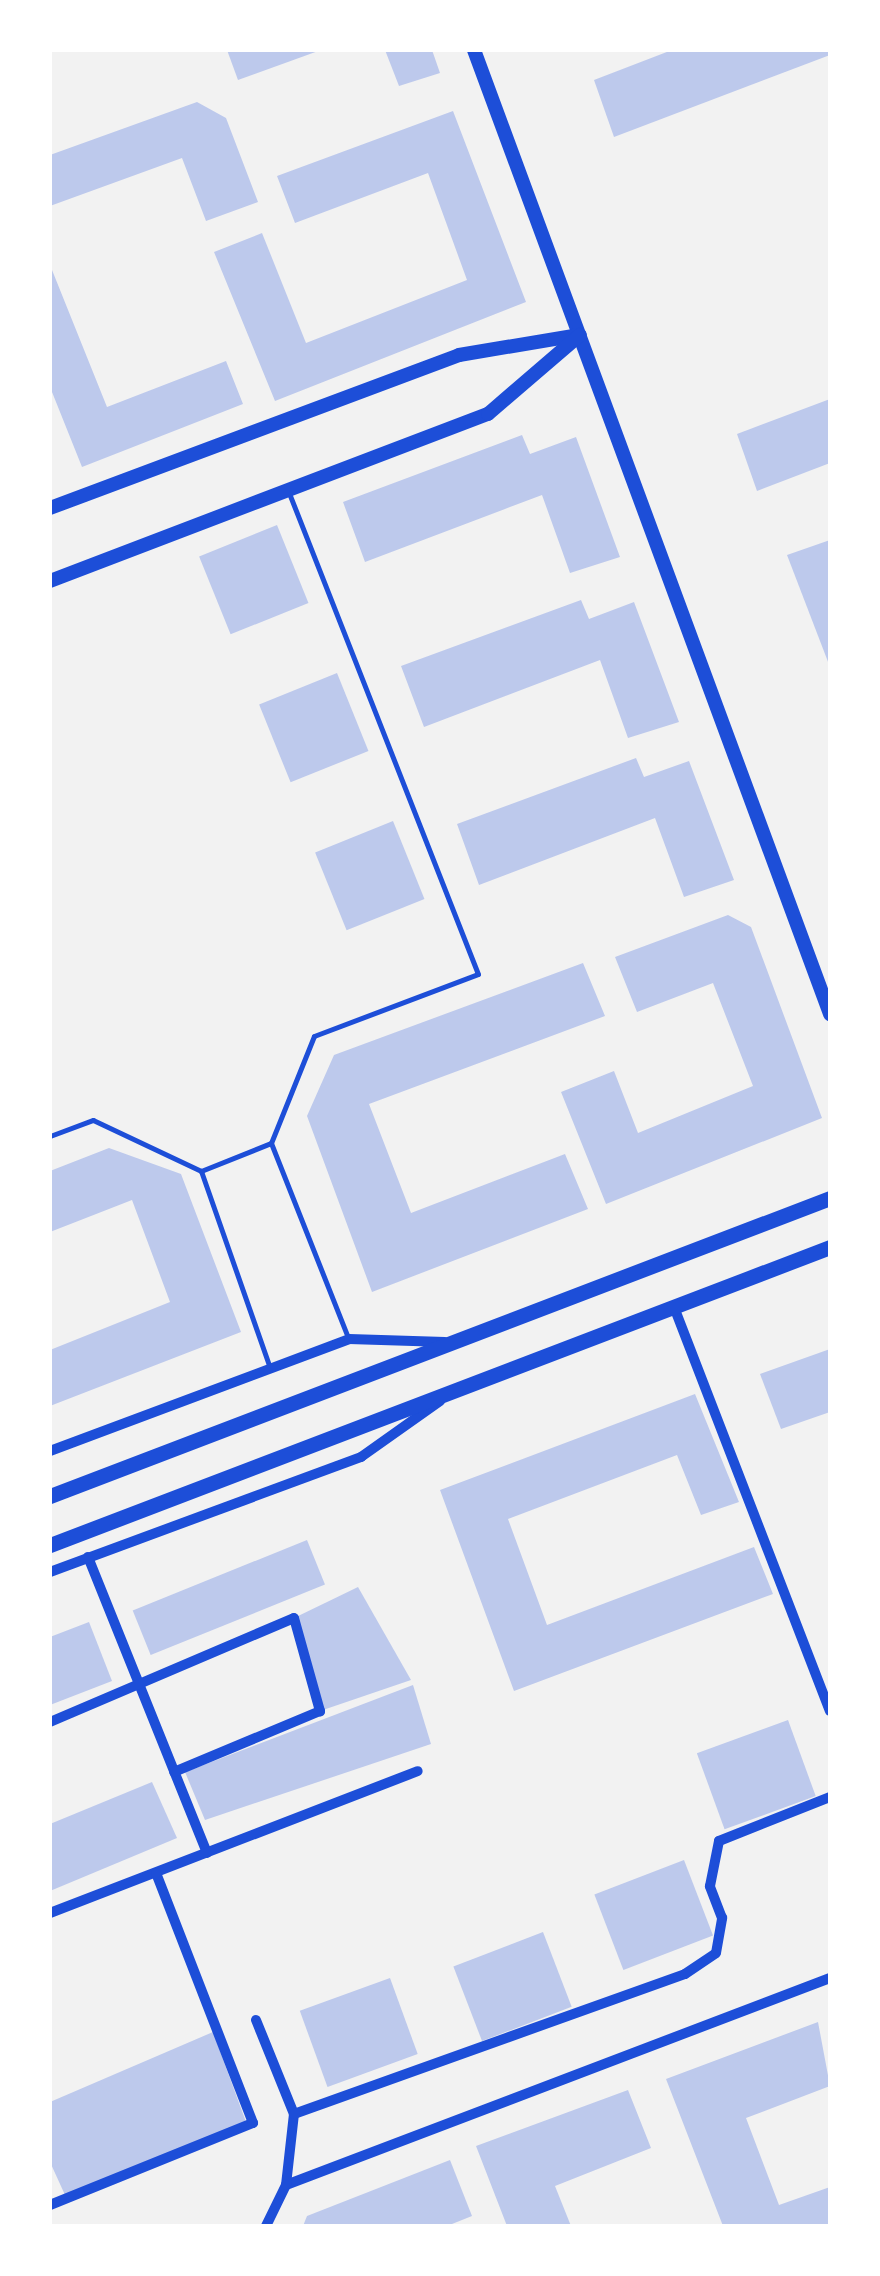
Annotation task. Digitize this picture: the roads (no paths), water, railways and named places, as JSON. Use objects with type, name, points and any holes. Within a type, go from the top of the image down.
[{"type":"main road","points":[[50,1496],[830,1198]]},
{"type":"main road","points":[[55,1543],[467,1382],[830,1247]]},
{"type":"street","points":[[474,50],[830,1014]]},
{"type":"street","points":[[50,580],[488,414],[580,335]]},
{"type":"street","points":[[50,508],[458,355],[580,335]]},
{"type":"street","points":[[674,1307],[830,1711]]},
{"type":"street","points":[[50,1451],[349,1339],[446,1342]]},
{"type":"street","points":[[50,1572],[361,1457],[467,1382]]},
{"type":"street","points":[[88,1557],[134,1686],[207,1853]]},
{"type":"street","points":[[50,1722],[294,1618],[320,1711],[174,1772]]},
{"type":"street","points":[[50,1913],[418,1771]]},
{"type":"street","points":[[294,2114],[685,1974],[716,1953],[722,1918],[710,1886],[719,1841],[830,1798]]},
{"type":"street","points":[[50,2204],[252,2123],[156,1874]]},
{"type":"street","points":[[286,2185],[801,1996],[830,1978]]},
{"type":"street","points":[[256,2020],[294,2114],[286,2185],[266,2226]]},
{"type":"lane","points":[[288,490],[478,974],[314,1036],[271,1143],[349,1339]]},
{"type":"lane","points":[[50,1136],[93,1120],[201,1171],[270,1368]]},
{"type":"lane","points":[[201,1171],[271,1143]]}]
